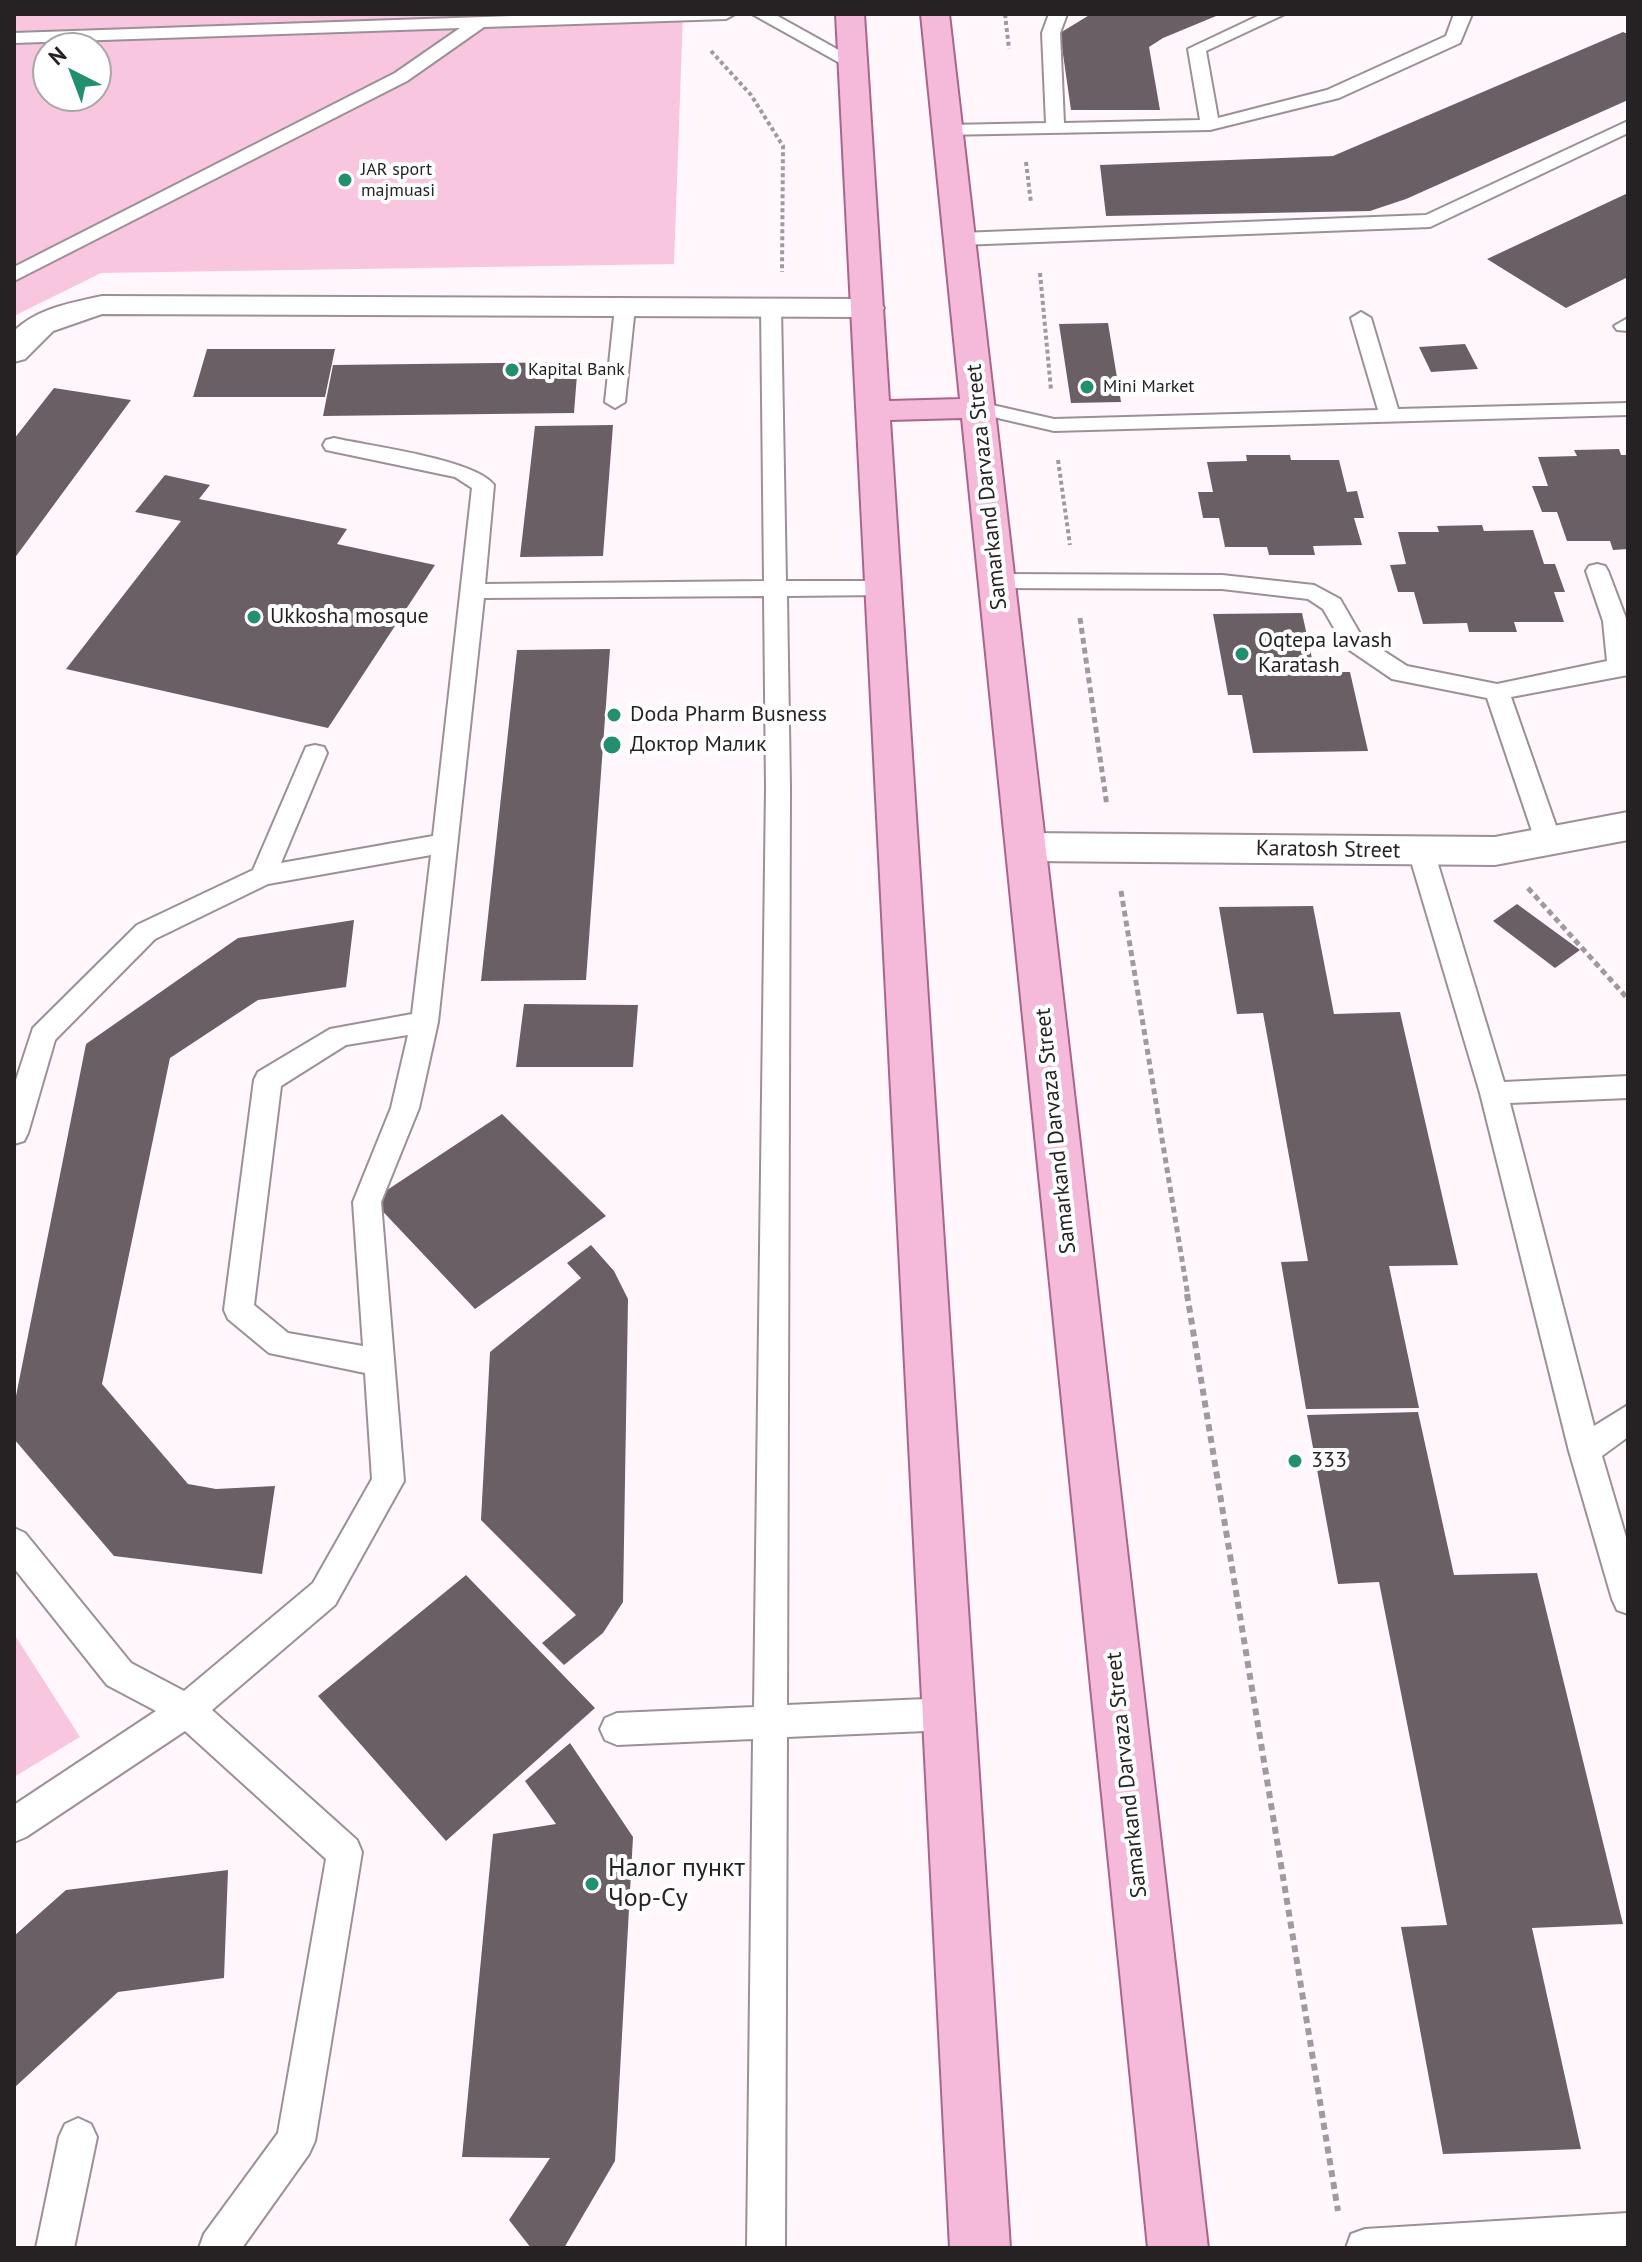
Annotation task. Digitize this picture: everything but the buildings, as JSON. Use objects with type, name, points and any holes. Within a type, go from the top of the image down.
[{"type":"main road","points":[[850,14],[980,2248]]},
{"type":"main road","name":"Samarkand Darvaza Street","points":[[935,14],[1178,2248]]},
{"type":"main road","points":[[873,411],[979,408]]},
{"type":"street","points":[[14,352],[22,340],[53,316],[102,305],[868,308]]},
{"type":"street","name":"Karatosh Street","points":[[1026,847],[1495,851],[1628,826]]},
{"type":"lane","points":[[14,38],[726,14]]},
{"type":"lane","points":[[761,14],[853,63]]},
{"type":"lane","points":[[1055,128],[1051,33],[1058,14]]},
{"type":"lane","points":[[1210,125],[1197,49],[1276,14]]},
{"type":"lane","points":[[948,131],[1210,125],[1333,94],[1408,63],[1454,39],[1463,14]]},
{"type":"lane","points":[[14,275],[401,77],[479,23]]},
{"type":"lane","points":[[960,239],[1430,221],[1628,126]]},
{"type":"lane","points":[[615,402],[625,307]]},
{"type":"lane","points":[[766,2248],[778,788],[774,590],[777,307]]},
{"type":"lane","points":[[1361,318],[1390,416]]},
{"type":"lane","points":[[979,408],[1054,425],[1628,409]]},
{"type":"lane","points":[[14,1825],[187,1710],[324,1594],[388,1481],[367,1202],[405,1108],[425,1022],[483,485],[462,472],[334,445]]},
{"type":"lane","points":[[997,581],[1222,582],[1314,592],[1332,604],[1353,642],[1400,673],[1497,692],[1625,669],[1615,621],[1597,571]]},
{"type":"lane","points":[[473,591],[884,588]]},
{"type":"lane","points":[[1497,692],[1549,843]]},
{"type":"lane","points":[[263,876],[315,753]]},
{"type":"lane","points":[[14,1133],[43,1035],[146,932],[263,876],[445,843]]},
{"type":"lane","points":[[1421,851],[1494,1093],[1585,1451],[1628,1599]]},
{"type":"lane","points":[[378,1362],[280,1344],[239,1310],[268,1080],[340,1036],[425,1022]]},
{"type":"lane","points":[[1494,1093],[1628,1087]]},
{"type":"lane","points":[[1585,1451],[1628,1419]]},
{"type":"lane","points":[[14,1543],[119,1674],[187,1710],[345,1852],[296,2141],[218,2248]]},
{"type":"lane","points":[[617,1729],[949,1714]]},
{"type":"lane","points":[[55,2248],[78,2137]]},
{"type":"lane","points":[[1365,2248],[1628,2232]]},
{"type":"path","points":[[1005,14],[1036,237],[1054,425],[1114,848],[1339,2217]]},
{"type":"path","points":[[708,15],[710,50],[751,95],[783,146],[777,307]]},
{"type":"path","points":[[1495,851],[1628,999]]},
{"type":"shaded area","name":"JAR sport majmuasi","points":[[14,14],[683,14],[674,264],[101,273],[14,316]]},
{"type":"shaded area","points":[[14,1634],[80,1737],[14,1777]]},
{"type":"place","name":"JAR sport majmuasi","points":[[345,180]]},
{"type":"place","name":"Kapital Bank","points":[[512,370]]},
{"type":"place","name":"Mini Market","points":[[1087,387]]},
{"type":"place","name":"Ukkosha mosque","points":[[254,617]]},
{"type":"place","name":"Oqtepa lavash Karatash","points":[[1242,654]]},
{"type":"place","name":"Doda Pharm Busness","points":[[614,715]]},
{"type":"place","name":"Доктор Малик","points":[[612,745]]},
{"type":"place","name":"333","points":[[1295,1461]]},
{"type":"place","name":"Налог пункт Чор-Су","points":[[592,1884]]}]
